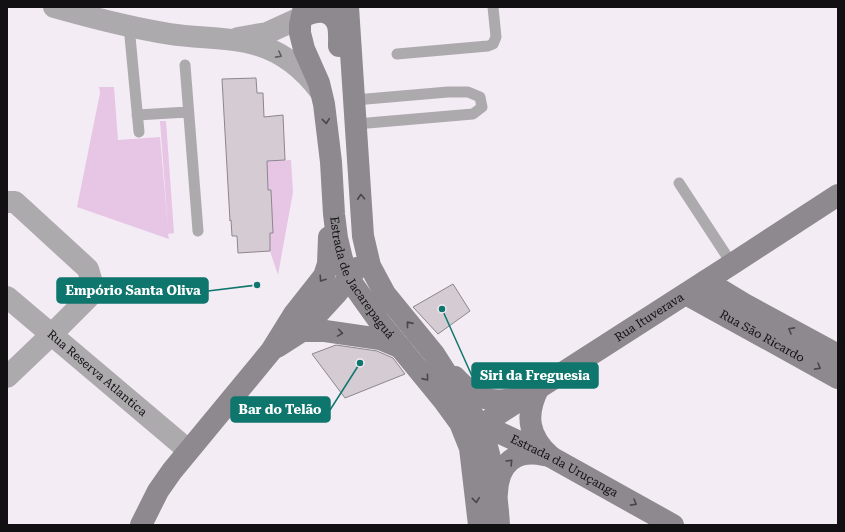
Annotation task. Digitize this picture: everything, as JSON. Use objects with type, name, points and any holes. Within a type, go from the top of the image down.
[{"type":"main road","name":"Estrada de Jacarepaguá","points":[[348,7],[363,236],[370,266],[385,294],[434,354],[481,428],[486,441],[497,497],[499,525]]},
{"type":"main road","name":"Estrada de Jacarepaguá","points":[[303,12],[300,33],[302,42],[319,83],[324,104],[331,162],[334,214],[337,238],[342,259],[349,279],[381,324],[444,400],[460,424],[470,448],[479,525]]},
{"type":"main road","points":[[303,12],[326,12],[337,22],[342,75],[355,100]]},
{"type":"main road","name":"Rua Ituverava","points":[[470,448],[474,438],[481,428],[492,418],[838,195]]},
{"type":"main road","points":[[141,525],[158,491],[188,450],[271,351],[294,314],[324,276],[328,264],[329,240],[334,214]]},
{"type":"main road","points":[[271,351],[302,331],[349,279],[360,261],[363,236]]},
{"type":"main road","name":"Rua São Ricardo","points":[[706,281],[744,304],[838,355]]},
{"type":"main road","name":"Rua São Ricardo","points":[[686,294],[838,378]]},
{"type":"main road","points":[[302,331],[325,331],[380,340],[401,348]]},
{"type":"main road","points":[[434,354],[466,388],[484,398],[492,400],[511,400],[538,389]]},
{"type":"main road","points":[[538,389],[531,405],[530,422],[532,432],[537,442],[551,457]]},
{"type":"main road","name":"Estrada da Uruçanga","points":[[452,412],[481,428],[498,432],[551,457],[673,525]]},
{"type":"main road","points":[[497,497],[499,480],[511,458],[518,455],[534,453],[551,457]]},
{"type":"street","points":[[54,7],[129,26],[172,34],[246,42],[263,47],[278,54],[303,71],[322,93]]},
{"type":"street","points":[[229,40],[267,33],[303,12]]},
{"type":"street","points":[[7,202],[15,202],[88,269],[92,283],[89,297],[7,377]]},
{"type":"street","name":"Rua Reserva Atlantica","points":[[7,297],[188,450]]},
{"type":"lane","points":[[397,54],[488,46],[493,44],[496,37],[493,7]]},
{"type":"lane","points":[[129,26],[139,132]]},
{"type":"lane","points":[[185,65],[198,231]]},
{"type":"lane","points":[[355,100],[468,92],[480,97],[482,107],[474,114],[356,124]]},
{"type":"lane","points":[[137,115],[188,112]]},
{"type":"lane","points":[[679,183],[732,264]]},
{"type":"shaded area","points":[[99,87],[114,87],[118,140],[160,137],[168,228],[160,121],[166,121],[174,233],[168,234],[169,239],[77,207],[100,93]]},
{"type":"shaded area","points":[[291,160],[293,192],[278,275],[270,251],[270,233],[273,233],[271,190],[268,190],[267,161]]},
{"type":"building","points":[[256,78],[257,93],[263,93],[264,117],[283,115],[285,160],[267,161],[268,190],[271,190],[273,233],[270,233],[270,251],[238,253],[237,236],[232,236],[231,220],[230,221],[222,79]]},
{"type":"building","points":[[453,284],[470,311],[438,334],[413,307]]},
{"type":"building","points":[[336,345],[377,351],[393,358],[405,374],[345,398],[312,354]]},
{"type":"place","name":"Empório Santa Oliva","points":[[257,285]]},
{"type":"place","name":"Siri da Freguesia","points":[[442,309]]},
{"type":"place","name":"Bar do Telão","points":[[360,363]]}]
